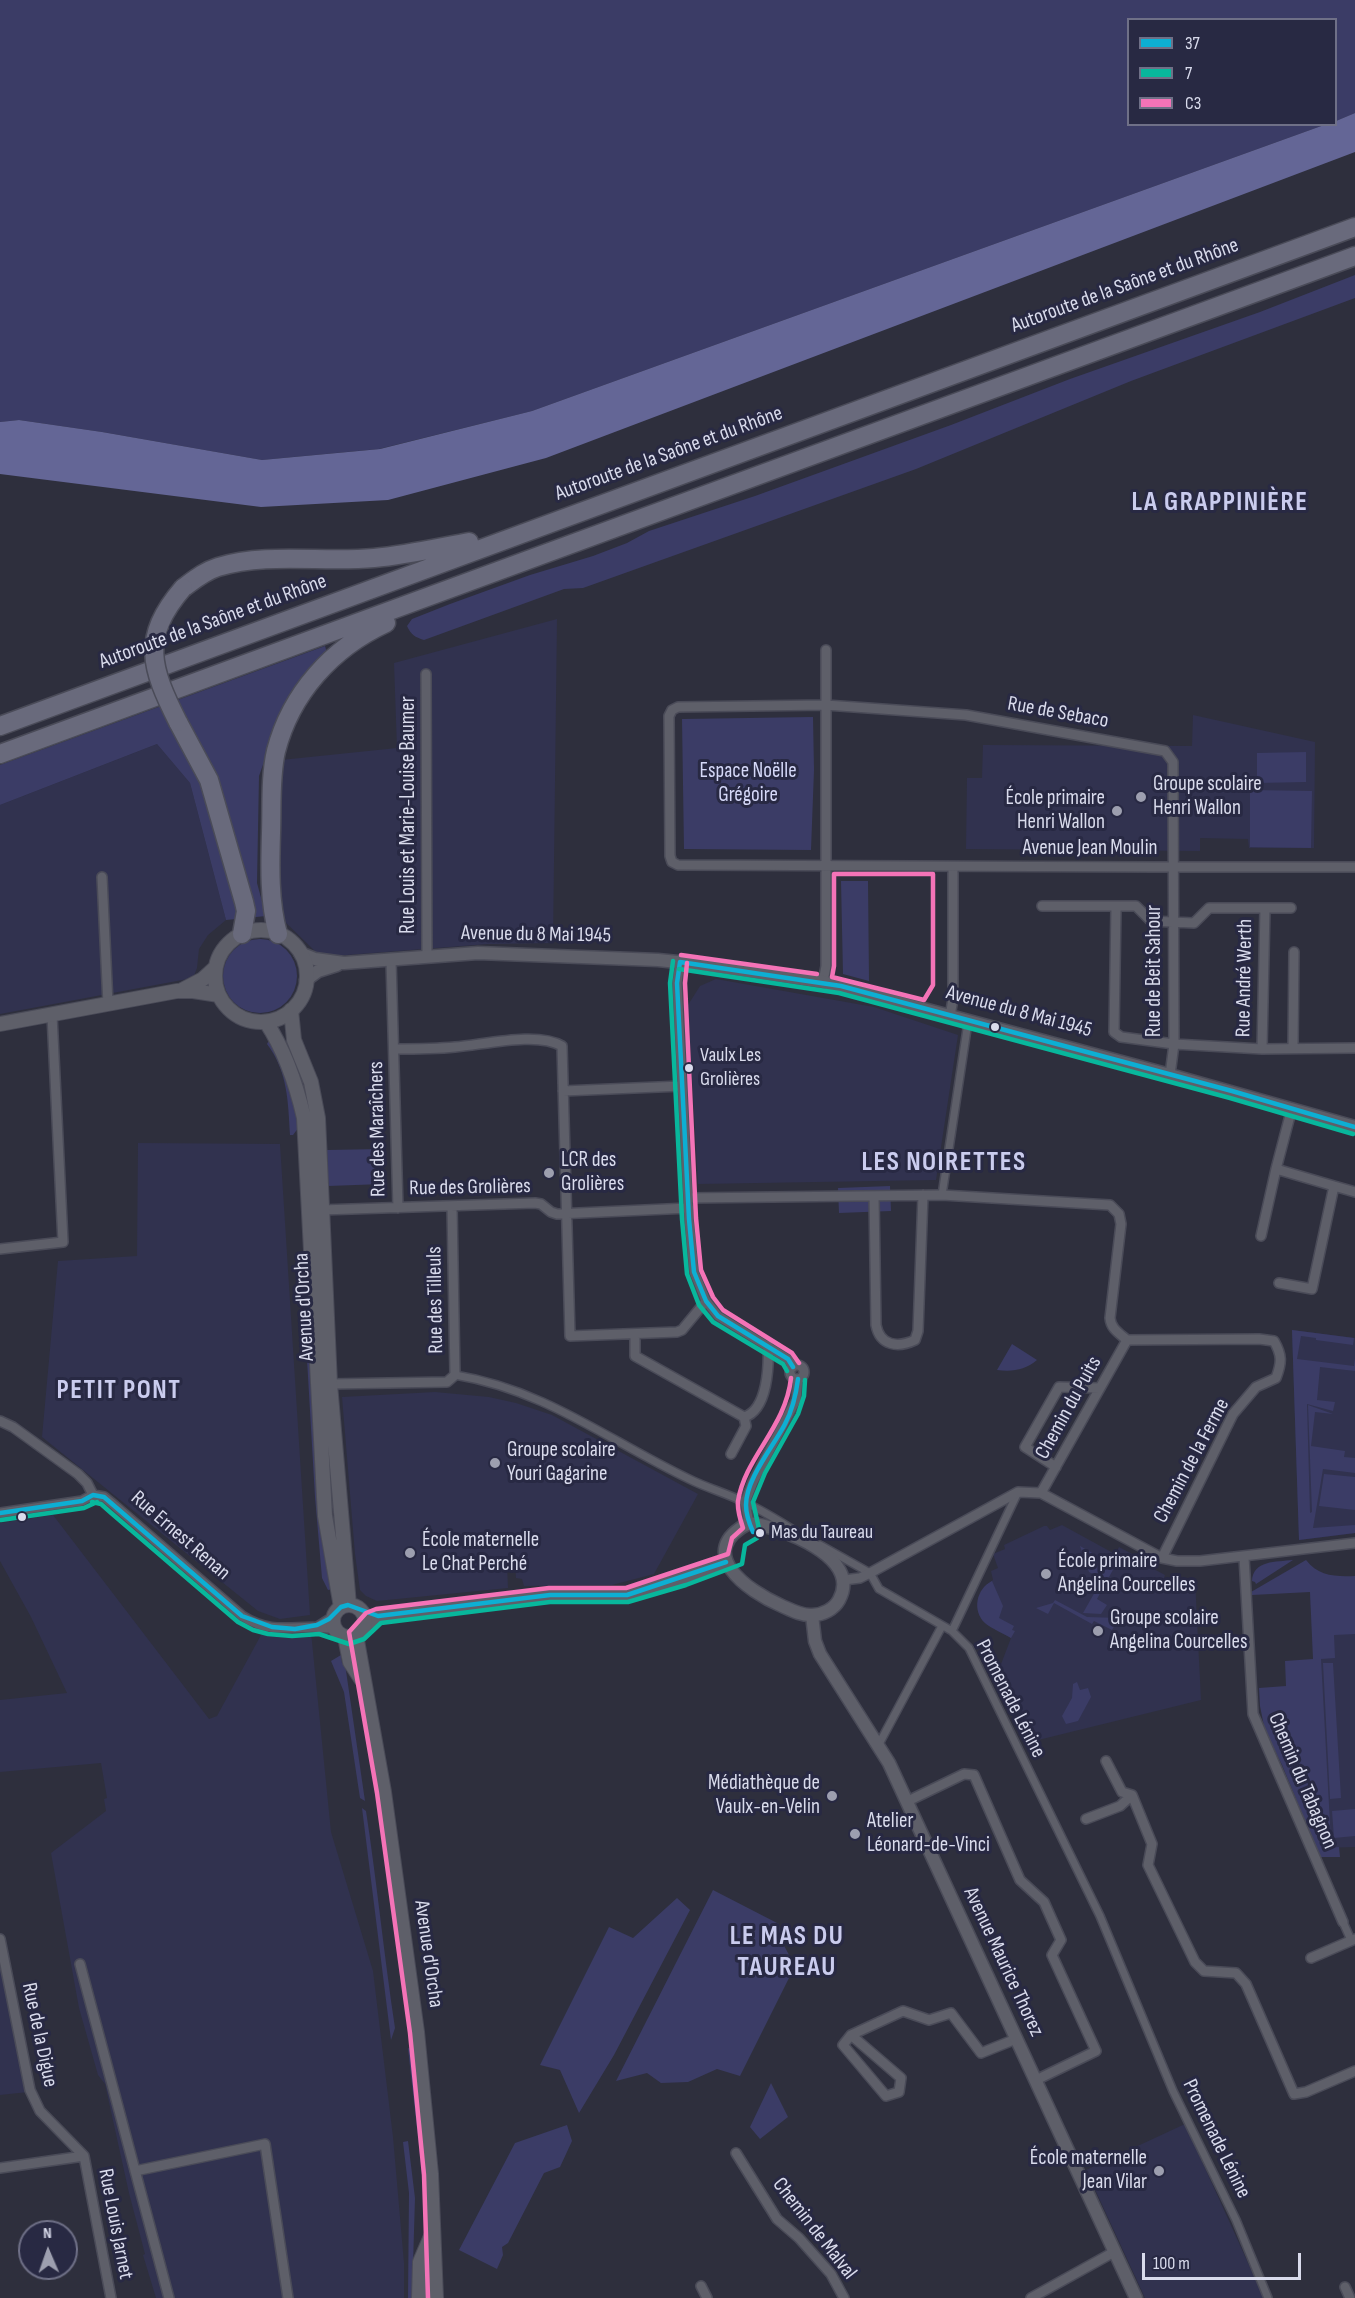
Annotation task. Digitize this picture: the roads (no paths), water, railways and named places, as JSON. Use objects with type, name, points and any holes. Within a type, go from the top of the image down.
[{"type":"highway","name":"Autoroute de la Saône et du Rhône","points":[[0,726],[1355,227]]},
{"type":"highway","points":[[0,754],[1355,256]]},
{"type":"highway","points":[[242,934],[246,911],[209,780],[158,682],[154,659],[156,634],[168,605],[183,588],[201,575],[218,567],[250,561],[372,558],[435,550],[468,542],[501,541]]},
{"type":"highway","points":[[278,934],[272,905],[271,839],[273,773],[281,735],[293,706],[313,677],[335,655],[366,633],[390,621],[412,602]]},
{"type":"main road","points":[[256,930],[278,934],[291,941],[306,966],[306,980],[300,1000],[283,1016],[266,1022],[247,1020],[235,1015],[219,996],[215,983],[215,968],[224,948],[242,934],[256,930]]},
{"type":"main road","points":[[177,992],[202,979],[215,968]]},
{"type":"main road","points":[[0,1024],[177,992],[193,991],[219,996]]},
{"type":"main road","name":"Avenue d'Orcha","points":[[291,1010],[294,1040],[311,1082],[318,1118],[330,1384],[350,1662],[365,1684],[384,1792],[417,2032],[431,2174],[436,2298]]},
{"type":"main road","name":"Avenue d'Orcha","points":[[266,1022],[280,1046],[297,1087],[304,1118],[325,1516],[348,1621]]},
{"type":"main road","name":"Avenue d'Orcha","points":[[419,2298],[420,2262],[434,2232]]},
{"type":"street","points":[[824,982],[826,966],[826,650]]},
{"type":"street","name":"Rue Louis et Marie-Louise Baumer","points":[[426,674],[427,956]]},
{"type":"street","points":[[825,867],[678,865],[672,862],[670,856],[669,717],[672,710],[678,707],[826,705]]},
{"type":"street","name":"Rue de Sebaco","points":[[826,705],[966,715],[1165,751],[1173,762],[1172,867]]},
{"type":"street","name":"Avenue Jean Moulin","points":[[825,867],[1355,867]]},
{"type":"street","points":[[950,1016],[953,999],[953,867]]},
{"type":"street","name":"Rue de Beit Sahour","points":[[1170,1075],[1174,1044],[1172,867]]},
{"type":"street","points":[[102,877],[108,1004]]},
{"type":"street","name":"Rue André Werth","points":[[1042,906],[1136,906],[1151,921],[1173,923],[1194,923],[1209,908],[1291,908]]},
{"type":"street","name":"Rue André Werth","points":[[1116,906],[1114,1032],[1121,1037],[1174,1044],[1262,1049],[1355,1048]]},
{"type":"street","name":"Rue André Werth","points":[[1262,1049],[1265,908]]},
{"type":"street","points":[[1293,1048],[1294,952]]},
{"type":"street","name":"Avenue du 8 Mai 1945","points":[[300,953],[315,959],[344,963]]},
{"type":"street","name":"Avenue du 8 Mai 1945","points":[[306,980],[328,967],[344,963],[478,953],[543,954],[680,962],[824,982],[1355,1127]]},
{"type":"street","name":"Rue des Maraîchers","points":[[390,960],[398,1208]]},
{"type":"street","points":[[680,962],[677,983],[688,1203],[694,1272],[706,1301],[718,1316],[768,1345],[788,1359],[793,1367],[802,1368],[803,1374],[798,1379],[796,1400],[745,1502],[749,1523]]},
{"type":"street","points":[[0,1249],[63,1242],[52,1015]]},
{"type":"street","points":[[942,1195],[967,1029],[965,1020]]},
{"type":"street","name":"Rue des Maraîchers","points":[[394,1049],[450,1048],[508,1039],[556,1042],[562,1046],[570,1336],[635,1334]]},
{"type":"street","points":[[563,1091],[682,1086]]},
{"type":"street","points":[[1261,1236],[1292,1108]]},
{"type":"street","points":[[1276,1169],[1355,1192]]},
{"type":"street","points":[[1279,1283],[1312,1289],[1334,1185]]},
{"type":"street","points":[[874,1196],[877,1333],[892,1344],[903,1346],[915,1340],[918,1331],[923,1195]]},
{"type":"street","points":[[688,1203],[942,1195],[1110,1206],[1116,1209],[1121,1224],[1111,1325],[1127,1340]]},
{"type":"street","name":"Rue des Grolières","points":[[321,1210],[541,1204],[551,1212],[568,1213],[688,1203]]},
{"type":"street","name":"Rue des Tilleuls","points":[[330,1384],[447,1382],[455,1376],[452,1206]]},
{"type":"street","points":[[706,1301],[682,1330],[635,1334],[635,1356],[744,1416],[746,1426],[731,1454]]},
{"type":"street","name":"Chemin de la Ferme","points":[[1127,1340],[1259,1339],[1274,1341],[1280,1351],[1282,1363],[1276,1378],[1256,1387],[1233,1414],[1162,1558]]},
{"type":"street","name":"Chemin du Puits","points":[[1041,1493],[1127,1340]]},
{"type":"street","points":[[744,1416],[753,1412],[764,1391],[769,1367],[768,1345]]},
{"type":"street","name":"Promenade Lénine","points":[[455,1376],[474,1378],[516,1391],[568,1413],[689,1480],[745,1502],[870,1573],[879,1589],[952,1631],[969,1648],[1100,1916],[1173,2091],[1236,2220],[1268,2298]]},
{"type":"street","points":[[1056,1467],[1025,1447],[1030,1437],[1059,1387],[1100,1388]]},
{"type":"street","name":"Rue Ernest Renan","points":[[0,1420],[22,1433],[78,1474],[93,1495],[104,1497],[242,1616],[254,1623],[279,1629],[348,1621]]},
{"type":"street","points":[[952,1631],[1018,1492]]},
{"type":"street","points":[[844,1580],[860,1578],[870,1573],[1018,1492],[1041,1493],[1162,1558],[1177,1561],[1244,1557],[1355,1543]]},
{"type":"street","points":[[0,1513],[82,1501],[93,1495]]},
{"type":"street","points":[[749,1523],[767,1525],[808,1543],[840,1569],[844,1580],[844,1591],[837,1604],[828,1611],[812,1616],[799,1613],[771,1602],[735,1576],[726,1562],[725,1547],[730,1536],[737,1529],[749,1523]]},
{"type":"street","name":"Chemin du Tabagnon","points":[[1244,1557],[1253,1714],[1343,1922],[1353,1940]]},
{"type":"street","points":[[348,1621],[550,1595],[627,1595],[726,1562]]},
{"type":"street","name":"Avenue Maurice Thorez","points":[[812,1616],[815,1641],[820,1654],[879,1744],[908,1801],[1136,2298]]},
{"type":"street","points":[[879,1744],[942,1626]]},
{"type":"street","points":[[1106,1761],[1122,1792],[1132,1795]]},
{"type":"street","points":[[908,1801],[964,1774],[974,1775],[1020,1880],[1044,1902],[1061,1940],[1052,1955],[1096,2051],[1036,2080]]},
{"type":"street","points":[[1086,1819],[1120,1806],[1132,1795]]},
{"type":"street","points":[[1132,1795],[1152,1844],[1148,1865],[1195,1962],[1204,1971],[1236,1973],[1246,1984],[1294,2094],[1306,2092],[1355,2071]]},
{"type":"street","name":"Rue de la Digue","points":[[0,1939],[30,2090],[40,2111],[84,2156]]},
{"type":"street","points":[[1311,1958],[1353,1940]]},
{"type":"street","points":[[80,1964],[169,2298]]},
{"type":"street","points":[[851,2035],[901,2078],[899,2092],[886,2096],[843,2045],[851,2035],[903,2011],[929,2020],[951,2013],[981,2053],[1016,2038]]},
{"type":"street","points":[[135,2171],[265,2144],[288,2298]]},
{"type":"street","name":"Chemin de Malval","points":[[736,2153],[777,2219],[799,2238],[831,2274],[844,2298]]},
{"type":"street","points":[[0,2168],[84,2156]]},
{"type":"street","name":"Rue Louis Jarnet","points":[[84,2156],[111,2298]]},
{"type":"street","points":[[1031,2298],[1114,2252]]},
{"type":"street","points":[[700,2286],[707,2298]]},
{"type":"street","points":[[1345,2287],[1350,2298]]},
{"type":"place","name":"Groupe scolaire Henri Wallon","points":[[1141,797]]},
{"type":"place","name":"École primaire Henri Wallon","points":[[1117,811]]},
{"type":"place","name":"Vaulx Les Grolières","points":[[689,1068]]},
{"type":"place","name":"LCR des Grolières","points":[[549,1173]]},
{"type":"place","name":"Groupe scolaire Youri Gagarine","points":[[495,1463]]},
{"type":"place","name":"Mas du Taureau","points":[[760,1533]]},
{"type":"place","name":"École maternelle Le Chat Perché","points":[[410,1553]]},
{"type":"place","name":"École primaire Angelina Courcelles","points":[[1046,1574]]},
{"type":"place","name":"Groupe scolaire Angelina Courcelles","points":[[1098,1631]]},
{"type":"place","name":"Médiathèque de Vaulx-en-Velin","points":[[832,1796]]},
{"type":"place","name":"Atelier Léonard-de-Vinci","points":[[855,1834]]},
{"type":"place","name":"École maternelle Jean Vilar","points":[[1159,2171]]},
{"type":"district","name":"LA GRAPPINIÈRE","points":[[1220,503]]},
{"type":"district","name":"LES NOIRETTES","points":[[944,1163]]},
{"type":"district","name":"PETIT PONT","points":[[119,1391]]},
{"type":"district","name":"LE MAS DU TAUREAU","points":[[787,1952]]},
{"type":"park label","name":"Espace Noëlle Grégoire","points":[[748,784]]}]
